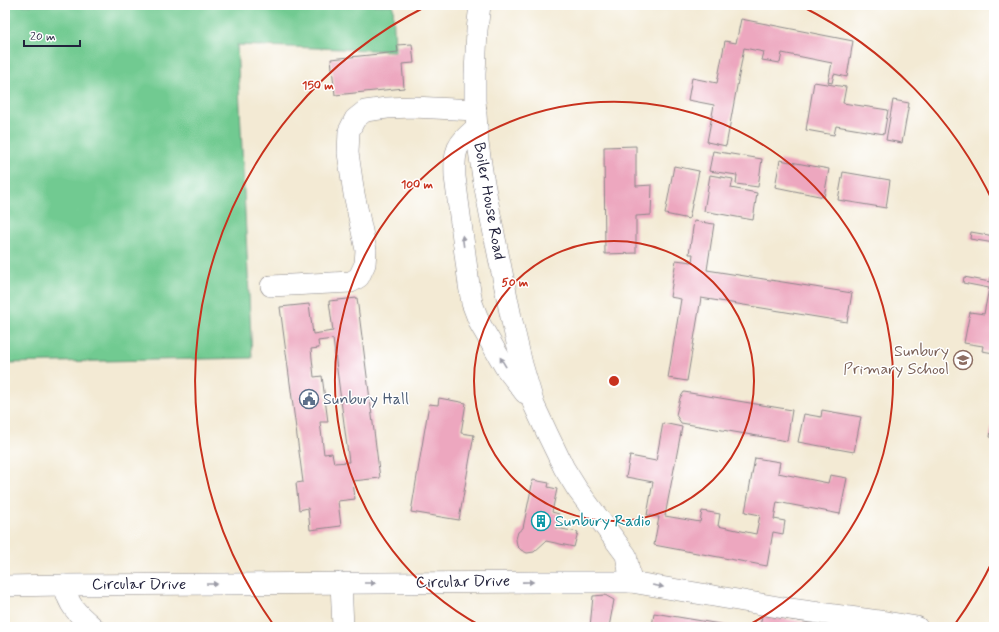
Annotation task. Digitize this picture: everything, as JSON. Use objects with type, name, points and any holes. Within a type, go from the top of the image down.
[{"type":"street","name":"Boiler House Road","points":[[480,5],[476,43],[475,74],[478,143],[491,219],[520,357],[534,405],[551,442],[564,468],[584,500],[626,555],[631,582]]},
{"type":"street","points":[[272,286],[351,282],[360,277],[365,264],[366,250],[354,194],[348,153],[349,131],[355,119],[366,111],[387,108],[413,107],[476,118],[457,150],[455,161],[455,177],[472,303],[480,324],[505,367],[534,405]]},
{"type":"street","name":"Circular Drive","points":[[5,586],[631,582],[790,609],[917,627]]},
{"type":"street","points":[[341,583],[343,627]]},
{"type":"street","points":[[64,585],[66,596],[74,609],[93,627]]},
{"type":"green space","points":[[5,5],[393,5],[395,51],[237,45],[252,358],[5,363]]},
{"type":"building","points":[[741,19],[853,41],[847,77],[834,74],[832,83],[828,82],[832,63],[782,53],[780,63],[762,60],[764,52],[744,48],[726,146],[707,142],[714,105],[688,100],[692,78],[717,83],[725,41],[736,43]]},
{"type":"building","points":[[412,44],[414,63],[402,64],[404,88],[335,95],[331,59],[398,52],[397,45]]},
{"type":"building","points":[[814,82],[846,87],[843,103],[888,110],[884,134],[836,126],[834,135],[806,130]]},
{"type":"building","points":[[893,100],[909,103],[902,143],[886,140]]},
{"type":"building","points":[[636,146],[636,186],[652,185],[651,215],[636,216],[636,253],[605,254],[604,147]]},
{"type":"building","points":[[713,151],[762,159],[758,187],[736,184],[737,175],[709,171]]},
{"type":"building","points":[[780,160],[829,169],[824,197],[775,187]]},
{"type":"building","points":[[674,166],[699,171],[689,219],[665,214]]},
{"type":"building","points":[[843,172],[890,180],[886,208],[838,200]]},
{"type":"building","points":[[710,175],[733,179],[731,188],[757,193],[753,220],[704,211]]},
{"type":"building","points":[[694,221],[714,224],[707,270],[852,293],[847,322],[701,298],[687,381],[668,378],[681,299],[670,297],[676,260],[692,262],[693,254],[689,254]]},
{"type":"building","points":[[971,232],[994,236],[994,243],[970,239]]},
{"type":"building","points":[[993,262],[994,353],[982,351],[983,346],[964,343],[970,312],[984,314],[989,288],[963,283],[964,277],[990,282]]},
{"type":"building","name":"Sunbury Hall","points":[[357,298],[380,478],[353,481],[355,499],[338,501],[341,526],[310,530],[308,508],[299,510],[296,483],[303,482],[280,307],[309,304],[313,334],[333,331],[329,301]],"holes":[[[333,339],[349,462],[334,463],[332,453],[324,454],[320,422],[328,422],[322,376],[314,377],[311,349],[319,348],[318,341]]]},
{"type":"building","points":[[684,392],[792,410],[787,441],[681,423],[676,415],[680,398]]},
{"type":"building","points":[[439,398],[466,403],[461,433],[474,435],[459,520],[411,512],[429,404],[438,405]]},
{"type":"building","points":[[822,410],[861,417],[854,452],[798,442],[804,414],[821,417]]},
{"type":"building","points":[[994,420],[994,438],[990,437]]},
{"type":"building","points":[[663,423],[682,427],[665,516],[700,522],[702,511],[720,514],[718,526],[756,534],[760,515],[745,512],[755,458],[780,462],[778,473],[828,483],[830,475],[847,478],[840,514],[777,502],[774,519],[785,521],[783,534],[773,532],[767,566],[654,545],[659,517],[647,515],[653,482],[626,477],[630,456],[656,461]]},
{"type":"building","name":"Sunbury Radio","points":[[533,480],[549,483],[548,487],[557,489],[552,512],[559,514],[556,528],[578,532],[574,547],[546,541],[534,552],[527,553],[517,546],[516,539],[518,532],[523,528]]},
{"type":"building","points":[[605,595],[614,600],[609,627],[590,627],[593,596]]},
{"type":"building","points":[[654,613],[732,626],[732,627],[652,627]]},
{"type":"building","points":[[762,615],[817,624],[816,627],[760,627]]},
{"type":"place","name":"Sunbury Primary School","points":[[963,360]]},
{"type":"place","name":"Sunbury Hall","points":[[309,399]]},
{"type":"place","name":"Sunbury Radio","points":[[541,521]]}]
